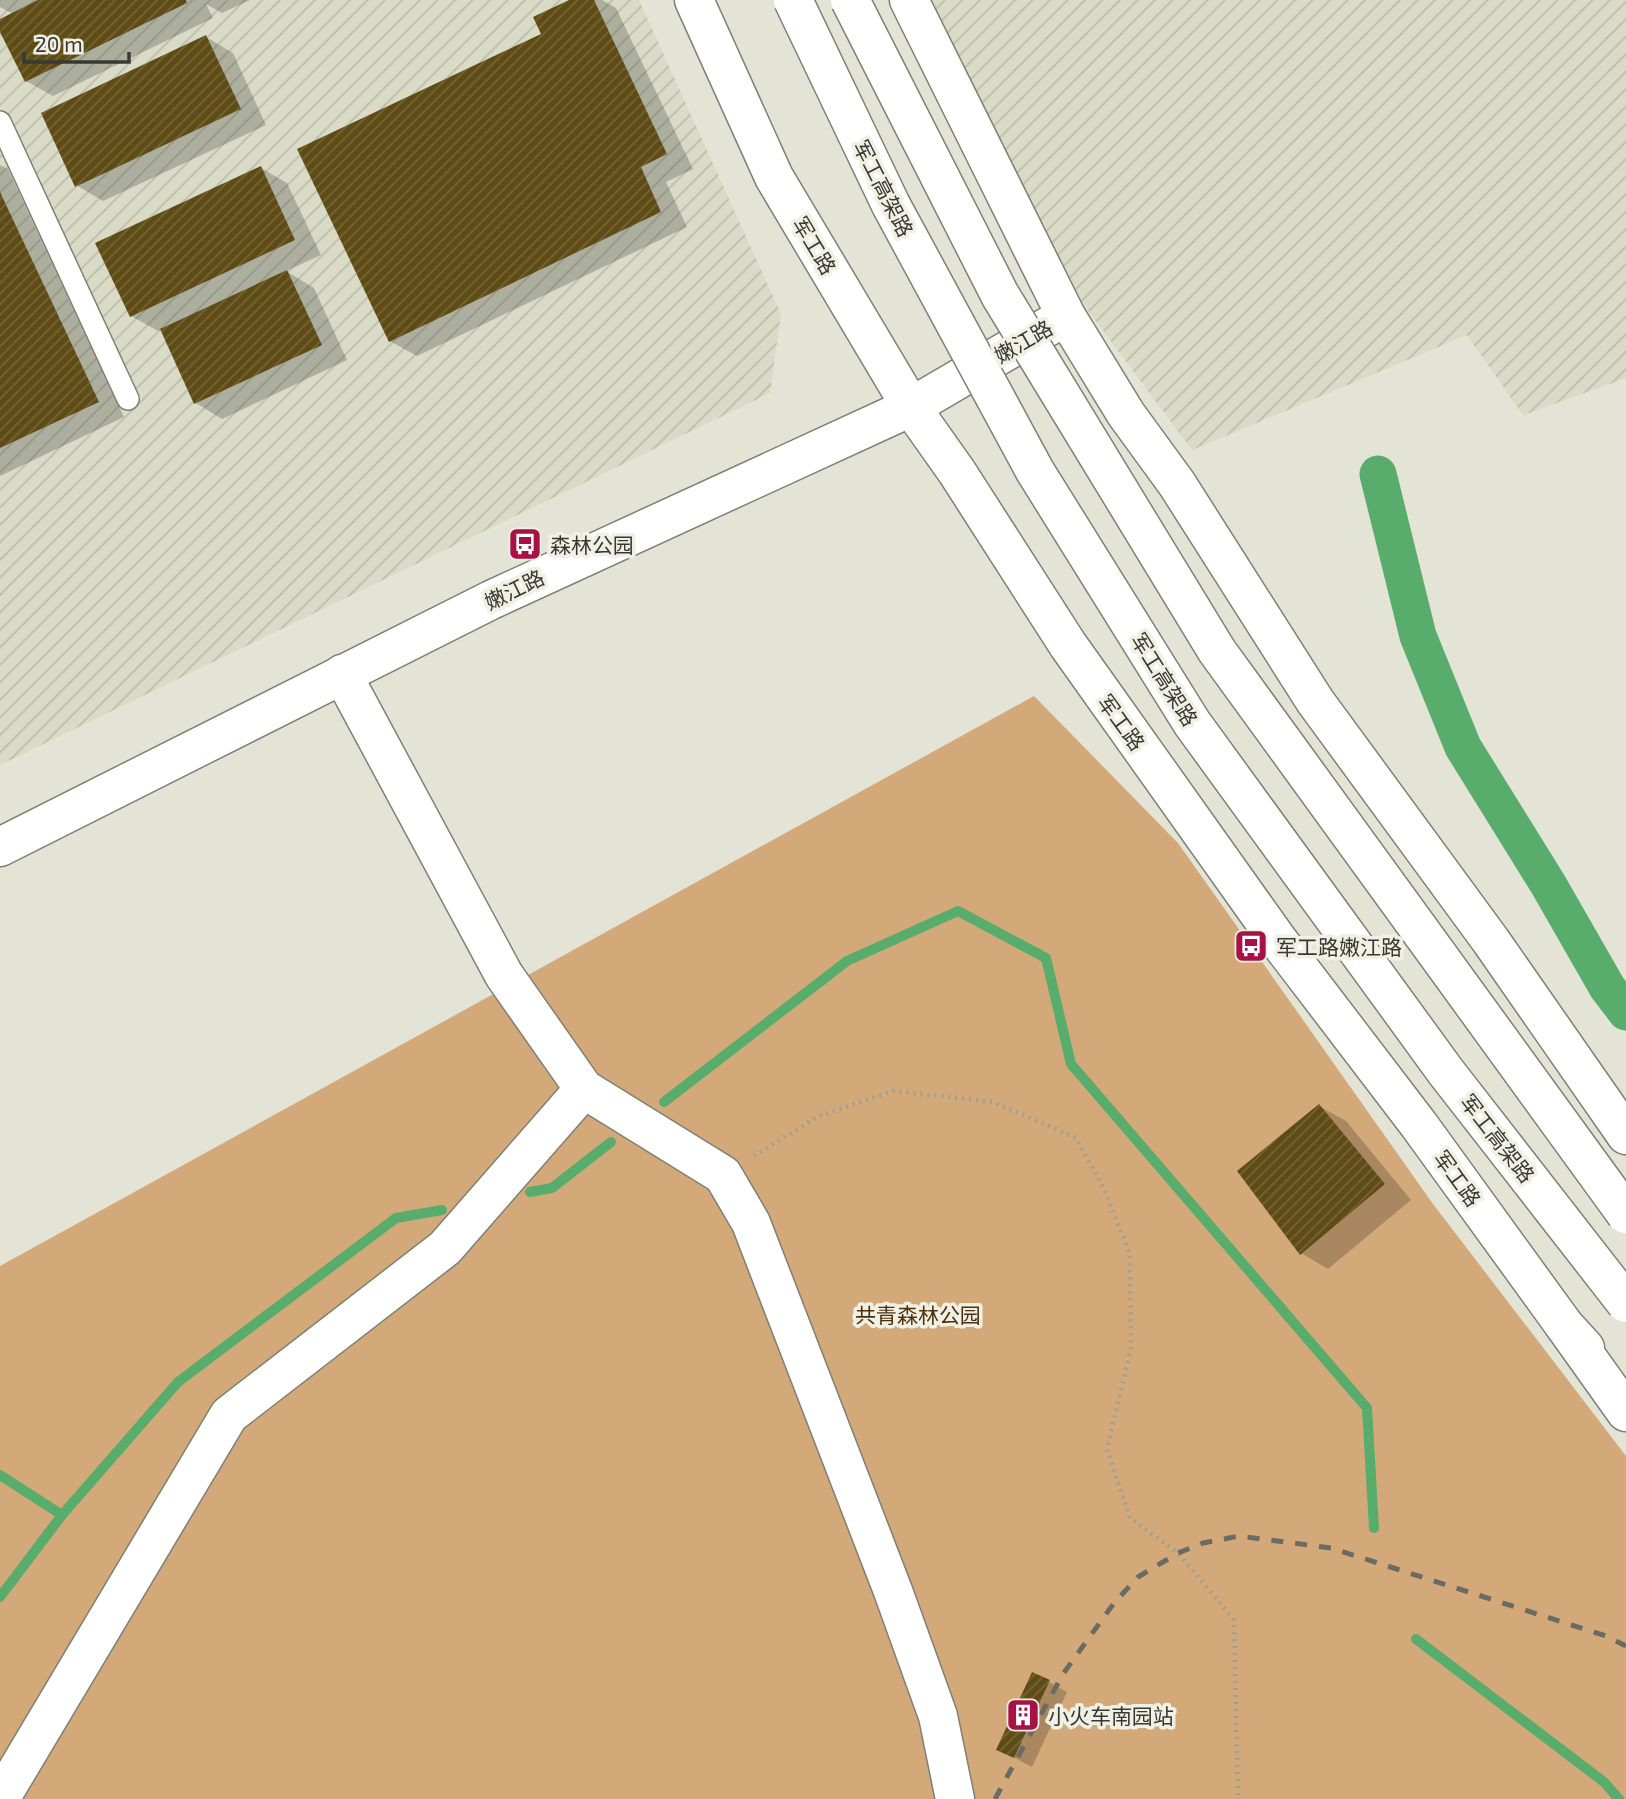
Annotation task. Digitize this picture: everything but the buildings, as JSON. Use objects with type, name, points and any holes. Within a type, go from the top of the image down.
[{"type":"main road","name":"军工路","points":[[694,0],[774,177],[911,407],[957,472],[1076,657],[1277,939],[1419,1125],[1564,1325],[1626,1394]]},
{"type":"main road","name":"军工高架路","points":[[793,0],[891,205],[1035,471],[1192,723],[1446,1072],[1626,1303]]},
{"type":"main road","points":[[850,0],[1000,295],[1217,651],[1626,1214]]},
{"type":"main road","points":[[909,0],[1066,316],[1126,414],[1177,484],[1315,701],[1491,941],[1626,1135]]},
{"type":"main road","name":"嫩江路","points":[[0,847],[540,576],[911,407],[1066,316]]},
{"type":"main road","points":[[342,674],[504,975],[584,1089],[723,1175],[751,1223],[893,1591],[938,1716],[955,1799]]},
{"type":"main road","points":[[0,1799],[229,1415],[445,1248],[584,1089]]},
{"type":"main road","points":[[1564,1325],[1626,1412]]},
{"type":"lane","points":[[0,122],[128,398]]},
{"type":"path","points":[[723,1175],[819,1116],[893,1091],[993,1102],[1076,1138],[1105,1191],[1130,1254],[1131,1348],[1107,1449],[1130,1518],[1178,1553],[1234,1620],[1238,1799]]},
{"type":"shaded area","points":[[0,0],[639,0],[781,314],[770,393],[0,765]]},
{"type":"shaded area","points":[[931,0],[1626,0],[1626,378],[1523,415],[1467,335],[1192,450],[1057,269]]},
{"type":"green space","name":"共青森林公园","points":[[1034,696],[1178,843],[1433,1204],[1626,1456],[1626,1799],[0,1799],[0,1266]]},
{"type":"waterway","points":[[1378,474],[1418,636],[1463,747],[1548,884],[1607,987],[1626,1012]]},
{"type":"waterway","points":[[664,1102],[847,961],[958,911],[1046,958],[1071,1064],[1367,1408],[1374,1528]]},
{"type":"waterway","points":[[530,1192],[552,1188],[611,1142]]},
{"type":"waterway","points":[[0,1597],[62,1515],[178,1382],[396,1218],[442,1210]]},
{"type":"waterway","points":[[0,1475],[62,1515]]},
{"type":"waterway","points":[[1416,1639],[1604,1782],[1619,1799]]},
{"type":"railway","points":[[995,1799],[1063,1674],[1114,1603],[1138,1577],[1178,1553],[1203,1543],[1239,1536],[1331,1548],[1606,1636],[1626,1646]]},
{"type":"place","name":"森林公园","points":[[525,544]]},
{"type":"place","name":"军工路嫩江路","points":[[1251,946]]},
{"type":"place","name":"小火车南园站","points":[[1023,1715]]}]
